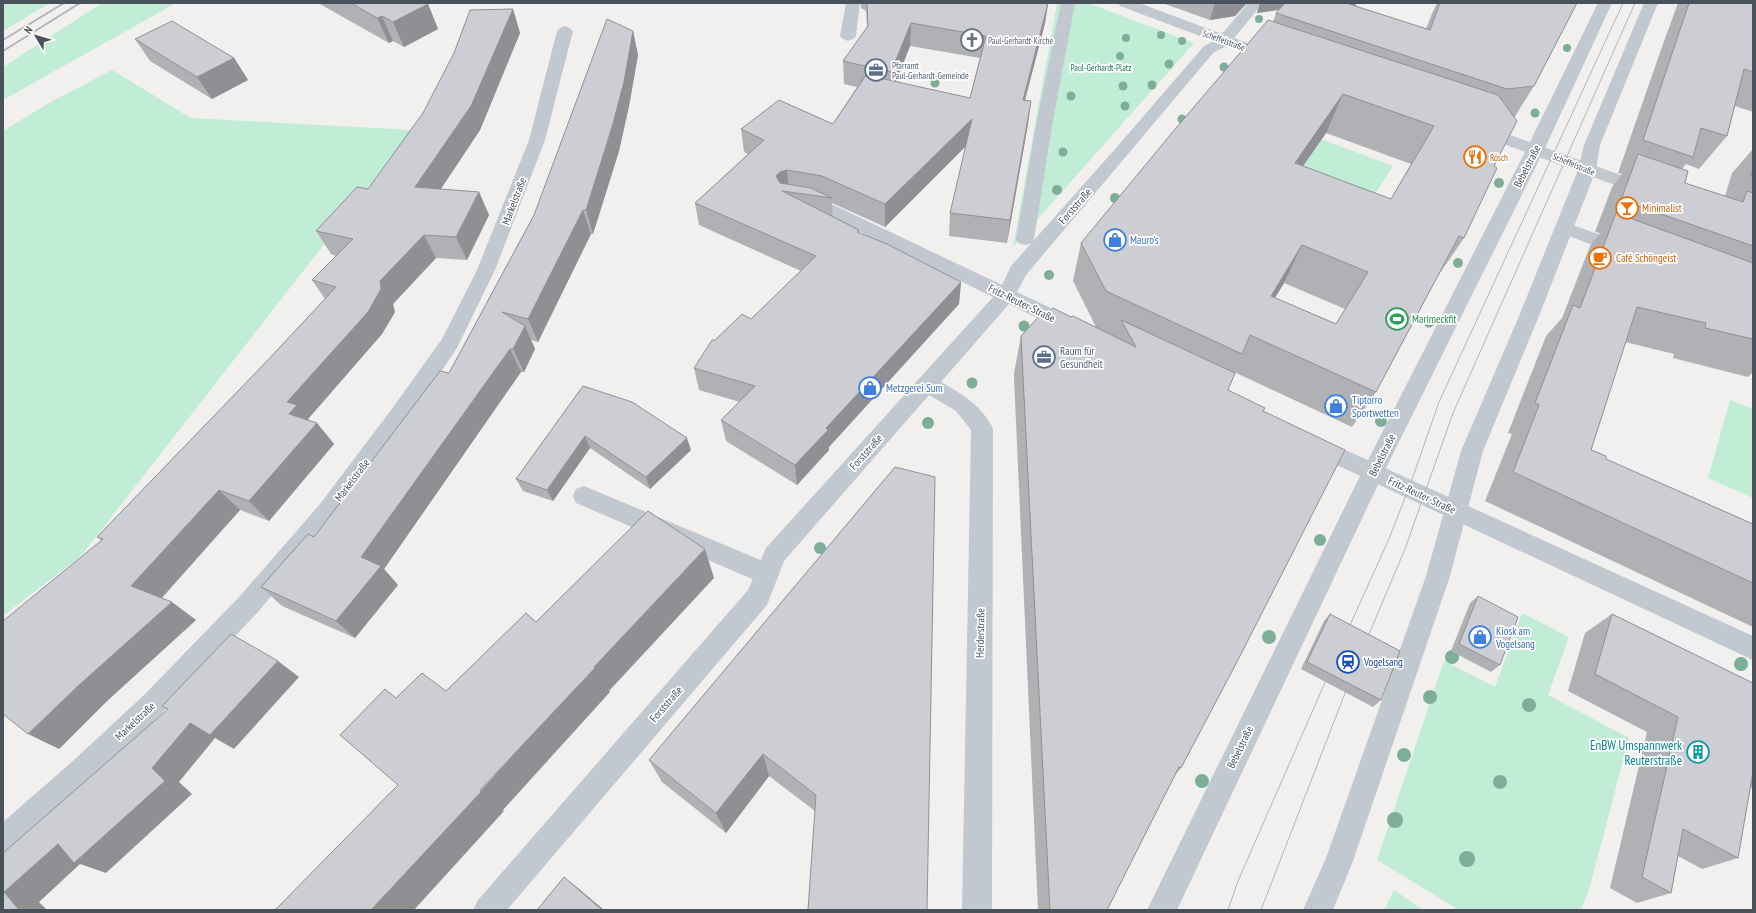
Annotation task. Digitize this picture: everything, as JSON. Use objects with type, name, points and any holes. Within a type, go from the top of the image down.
[{"type":"street","points":[[848,36],[853,3]]},
{"type":"street","points":[[1025,239],[1045,120],[1068,3]]},
{"type":"street","name":"Scheffelstraße","points":[[1125,3],[1224,41],[1290,63]]},
{"type":"street","name":"Forststraße","points":[[488,910],[758,597],[774,555],[1006,295],[1018,271],[1122,152],[1209,49],[1224,41],[1256,3]]},
{"type":"street","name":"Bebelstraße","points":[[1162,910],[1347,530],[1373,472],[1536,148],[1606,3]]},
{"type":"street","points":[[1318,910],[1339,861],[1438,576],[1472,451],[1529,316],[1587,170],[1592,145],[1651,3]]},
{"type":"street","name":"Markelstraße","points":[[3,840],[84,770],[154,703],[249,604],[328,512],[446,349],[486,270],[538,140],[565,31]]},
{"type":"street","name":"Scheffelstraße","points":[[1466,124],[1536,148],[1587,170],[1660,196]]},
{"type":"street","name":"Fritz-Reuter-Straße","points":[[789,200],[818,204],[1092,336]]},
{"type":"street","points":[[1564,228],[1640,256]]},
{"type":"street","name":"Herderstraße","points":[[927,384],[964,405],[982,428],[977,910]]},
{"type":"street","name":"Fritz-Reuter-Straße","points":[[1301,438],[1753,648]]},
{"type":"street","points":[[584,496],[767,574]]},
{"type":"green space","points":[[3,3],[50,3],[3,31]]},
{"type":"green space","points":[[102,3],[176,3],[3,100],[3,67]]},
{"type":"green space","name":"Paul-Gerhardt-Platz","points":[[1057,3],[1088,3],[1194,43],[1013,247]]},
{"type":"green space","points":[[112,70],[191,118],[413,130],[81,556],[3,616],[3,131],[49,103]]},
{"type":"green space","points":[[1308,134],[1393,166],[1370,202],[1282,169]]},
{"type":"green space","points":[[1730,400],[1753,409],[1753,498],[1708,478]]},
{"type":"green space","points":[[1522,613],[1569,637],[1548,695],[1629,738],[1589,890],[1581,910],[1459,910],[1377,860],[1444,661],[1495,687]]},
{"type":"green space","points":[[1394,890],[1423,910],[1384,910]]},
{"type":"building","points":[[351,3],[428,4],[393,22],[382,16],[377,18]]},
{"type":"building","points":[[867,3],[1048,3],[1023,100],[1031,101],[1010,220],[950,213],[972,119],[885,204],[822,176],[787,170],[780,172],[776,176],[780,183],[811,188],[832,198],[782,191],[859,230],[857,232],[887,244],[961,282],[826,428],[828,430],[795,465],[721,420],[755,386],[694,368],[712,340],[715,340],[742,314],[751,319],[816,256],[695,203],[764,140],[741,129],[779,100],[833,124],[866,75],[970,98],[986,36],[911,23],[891,72],[843,61],[868,26]]},
{"type":"building","points":[[1285,3],[1346,3],[1430,30],[1440,3],[1577,3],[1534,86],[1507,89],[1276,13]]},
{"type":"building","points":[[1689,3],[1753,3],[1753,72],[1744,69],[1727,136],[1701,128],[1693,157],[1643,140]]},
{"type":"building","points":[[513,9],[471,106],[415,187],[479,192],[456,237],[424,235],[380,281],[381,289],[368,312],[287,402],[297,405],[289,414],[317,423],[249,501],[219,490],[131,586],[172,602],[78,686],[28,734],[3,714],[3,621],[103,539],[97,537],[267,361],[336,287],[312,280],[353,239],[316,231],[357,187],[368,189],[423,113],[454,53],[470,10]]},
{"type":"building","points":[[607,19],[633,31],[624,82],[612,127],[586,210],[583,210],[528,319],[502,312],[525,326],[513,349],[510,349],[361,557],[381,566],[336,621],[261,587],[308,534],[314,537],[440,371],[449,373],[534,215]]},
{"type":"building","points":[[1268,20],[1498,95],[1517,121],[1494,166],[1497,168],[1464,238],[1459,236],[1376,392],[1250,335],[1242,354],[1106,291],[1081,243]],"holes":[[[1343,94],[1434,126],[1391,199],[1295,163]],[[1302,245],[1368,272],[1336,324],[1271,296]]]},
{"type":"building","points":[[172,21],[234,58],[197,77],[135,39]]},
{"type":"building","points":[[1638,154],[1688,171],[1685,183],[1743,202],[1747,191],[1753,193],[1753,246],[1621,200]]},
{"type":"building","points":[[1616,213],[1753,263],[1753,339],[1705,328],[1706,323],[1637,307],[1591,450],[1606,456],[1606,459],[1753,524],[1753,583],[1513,472],[1539,405],[1535,403],[1573,305],[1580,308]]},
{"type":"building","points":[[1053,308],[1071,317],[1073,316],[1136,347],[1121,320],[1235,373],[1228,390],[1265,408],[1263,411],[1345,450],[1239,658],[1181,768],[1179,767],[1107,910],[1050,910],[1021,336],[1042,313],[1046,315]]},
{"type":"building","points":[[583,386],[632,402],[687,438],[646,477],[585,436],[547,490],[516,479]]},
{"type":"building","points":[[895,467],[935,477],[927,910],[808,910],[816,795],[763,754],[716,813],[649,760]]},
{"type":"building","points":[[648,511],[705,549],[480,790],[481,792],[371,910],[275,910],[398,785],[340,735],[385,689],[396,698],[422,673],[446,691],[526,613],[536,622]]},
{"type":"building","name":"Kiosk am Vogelsang","points":[[1478,596],[1518,617],[1500,665],[1459,644]]},
{"type":"building","points":[[1330,614],[1400,651],[1381,700],[1307,662]]},
{"type":"building","name":"EnBW Umspannwerk Reuterstraße","points":[[1612,614],[1753,683],[1753,772],[1738,858],[1683,829],[1671,893],[1642,877],[1678,717],[1595,674]]},
{"type":"building","points":[[231,634],[278,661],[210,735],[190,723],[152,768],[165,781],[74,863],[58,844],[4,892],[19,910],[3,910],[3,853],[168,709],[162,706]]},
{"type":"building","points":[[564,877],[602,910],[537,910]]},
{"type":"tram line","points":[[1346,634],[1388,541],[1409,488],[1439,402],[1623,3]]},
{"type":"tram line","points":[[1364,646],[1405,549],[1453,413],[1635,3]]},
{"type":"tram line","points":[[1228,910],[1238,881],[1330,671]]},
{"type":"tram line","points":[[1261,910],[1349,683]]},
{"type":"railway","points":[[3,40],[64,3]]},
{"type":"railway","points":[[3,51],[80,3]]},
{"type":"place","name":"Paul-Gerhardt-Kirche","points":[[972,40]]},
{"type":"place","name":"Pfarramt Paul-Gerhardt-Gemeinde","points":[[876,70]]},
{"type":"place","name":"Rösch","points":[[1475,157]]},
{"type":"place","name":"Minimalist","points":[[1627,208]]},
{"type":"place","name":"Mauro's","points":[[1115,240]]},
{"type":"place","name":"Café Schöngeist","points":[[1600,258]]},
{"type":"place","name":"Marimeckfit","points":[[1397,319]]},
{"type":"place","name":"Raum für Gesundheit","points":[[1044,357]]},
{"type":"place","name":"Metzgerei Sum","points":[[870,388]]},
{"type":"place","name":"Tiptorro Sportwetten","points":[[1336,406]]},
{"type":"place","name":"Kiosk am Vogelsang","points":[[1480,637]]},
{"type":"place","name":"Vogelsang","points":[[1348,662]]},
{"type":"place","name":"EnBW Umspannwerk Reuterstraße","points":[[1698,752]]}]
